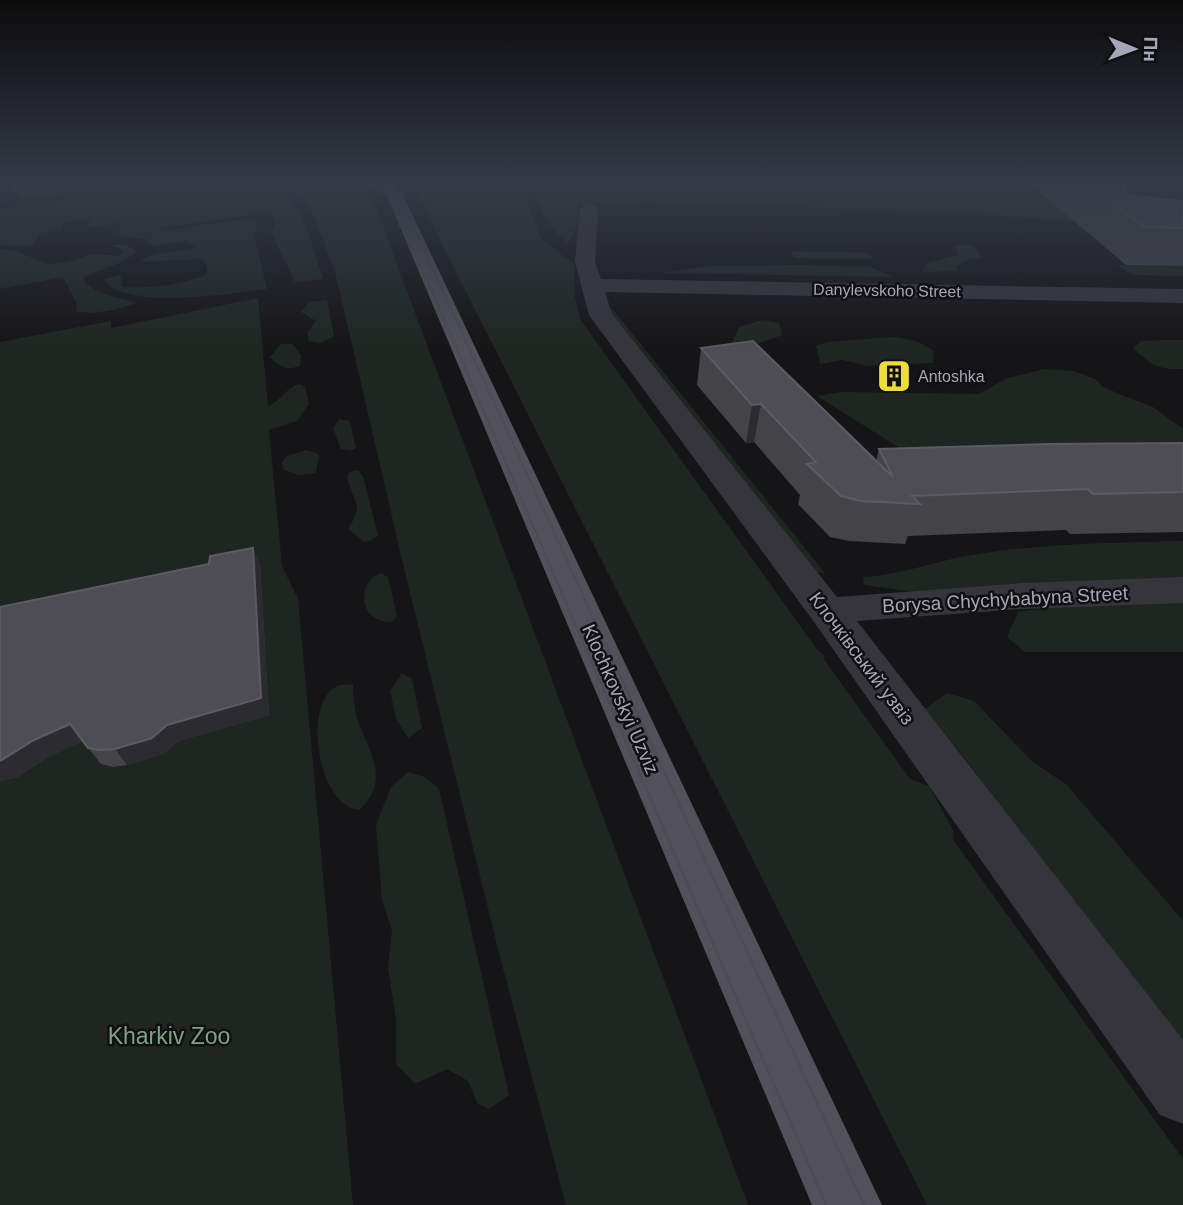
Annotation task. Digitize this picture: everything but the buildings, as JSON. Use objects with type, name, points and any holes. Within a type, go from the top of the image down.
[{"type":"main road","name":"Klochkovskyi Uzviz","points":[[414,239],[847,1205]]},
{"type":"street","name":"Клочківський узвіз","points":[[587,239],[585,262],[601,315],[828,612],[1183,1092]]},
{"type":"street","name":"Danylevskoho Street","points":[[590,285],[1183,296]]},
{"type":"street","name":"Borysa Chychybabyna Street","points":[[828,612],[861,607],[1023,596],[1183,590]]},
{"type":"green space","points":[[0,239],[36,239],[33,246],[0,245]]},
{"type":"green space","points":[[144,239],[255,239],[267,289],[176,298],[152,297],[114,289],[104,279],[120,275],[123,287],[144,287],[177,283],[207,274],[207,265],[200,259],[140,262],[158,254],[195,247],[186,241],[154,246]]},
{"type":"green space","points":[[274,239],[310,239],[323,279],[295,282]]},
{"type":"green space","points":[[323,239],[388,239],[748,1205],[566,1205],[500,957],[407,581],[336,276]]},
{"type":"green space","points":[[440,239],[542,239],[574,264],[575,297],[580,319],[816,648],[825,656],[823,658],[910,779],[929,786],[953,830],[954,841],[1183,1159],[1183,1205],[927,1205]]},
{"type":"green space","points":[[126,245],[136,251],[115,265],[83,279],[101,293],[136,303],[98,312],[76,311],[77,304],[63,277],[0,289],[0,249],[16,251],[47,264],[68,262],[92,254],[121,256],[124,250],[111,246]]},
{"type":"green space","points":[[953,245],[972,245],[983,258],[966,260],[957,266],[958,271],[922,272],[926,263],[959,255]]},
{"type":"green space","points":[[792,251],[868,253],[872,259],[797,258]]},
{"type":"green space","points":[[1118,265],[1183,266],[1183,276],[1132,275]]},
{"type":"green space","points":[[708,266],[870,267],[894,277],[662,273]]},
{"type":"green space","name":"Kharkiv Zoo","points":[[258,298],[268,406],[299,384],[305,386],[309,404],[297,421],[269,430],[282,566],[298,599],[353,1205],[0,1205],[0,342],[111,321],[111,328]]},
{"type":"green space","points":[[327,300],[334,336],[321,343],[309,341],[307,333],[316,321],[301,312],[309,302]]},
{"type":"green space","points":[[612,308],[825,573],[804,571],[606,312]]},
{"type":"green space","points":[[763,320],[779,323],[782,335],[752,346],[731,345],[739,327]]},
{"type":"green space","points":[[893,337],[917,341],[934,351],[933,363],[867,366],[842,360],[820,364],[816,346],[827,342]]},
{"type":"green space","points":[[1183,340],[1183,369],[1167,369],[1155,365],[1133,348],[1141,341]]},
{"type":"green space","points":[[281,344],[293,344],[301,355],[300,366],[284,367],[270,357]]},
{"type":"green space","points":[[1044,369],[1074,371],[1095,379],[1102,386],[1119,394],[1153,407],[1183,429],[1183,464],[906,452],[817,396],[841,392],[979,394],[1005,379]]},
{"type":"green space","points":[[339,419],[350,421],[356,448],[350,451],[341,449],[333,428]]},
{"type":"green space","points":[[306,450],[319,454],[316,473],[299,475],[284,470],[282,463],[285,457]]},
{"type":"green space","points":[[358,470],[363,476],[378,536],[364,542],[348,529],[357,508],[347,477],[351,471]]},
{"type":"green space","points":[[1183,541],[1183,583],[929,594],[864,585],[863,577],[1004,550],[1080,544]]},
{"type":"green space","points":[[381,573],[388,577],[397,616],[392,622],[381,621],[373,616],[364,602],[367,585]]},
{"type":"green space","points":[[1183,600],[1183,652],[1025,652],[1007,637],[1018,612],[1080,604]]},
{"type":"green space","points":[[402,673],[412,679],[422,728],[408,738],[396,718],[390,691]]},
{"type":"green space","points":[[353,684],[357,718],[371,753],[376,775],[369,798],[359,810],[345,804],[333,791],[324,773],[318,732],[320,712],[326,696],[337,686]]},
{"type":"green space","points":[[947,693],[974,701],[1032,761],[1067,785],[1183,921],[1183,1059],[967,761],[925,709]]},
{"type":"green space","points":[[408,772],[425,777],[439,789],[509,1095],[489,1109],[477,1103],[468,1081],[447,1069],[415,1084],[396,1064],[396,1019],[388,967],[392,930],[382,901],[376,825],[391,787]]},
{"type":"tram line","points":[[419,239],[628,693]]},
{"type":"tram line","points":[[428,282],[605,693]]},
{"type":"tram line","points":[[604,691],[826,1205]]},
{"type":"tram line","points":[[627,691],[864,1205]]},
{"type":"place","name":"Antoshka","points":[[894,376]]}]
